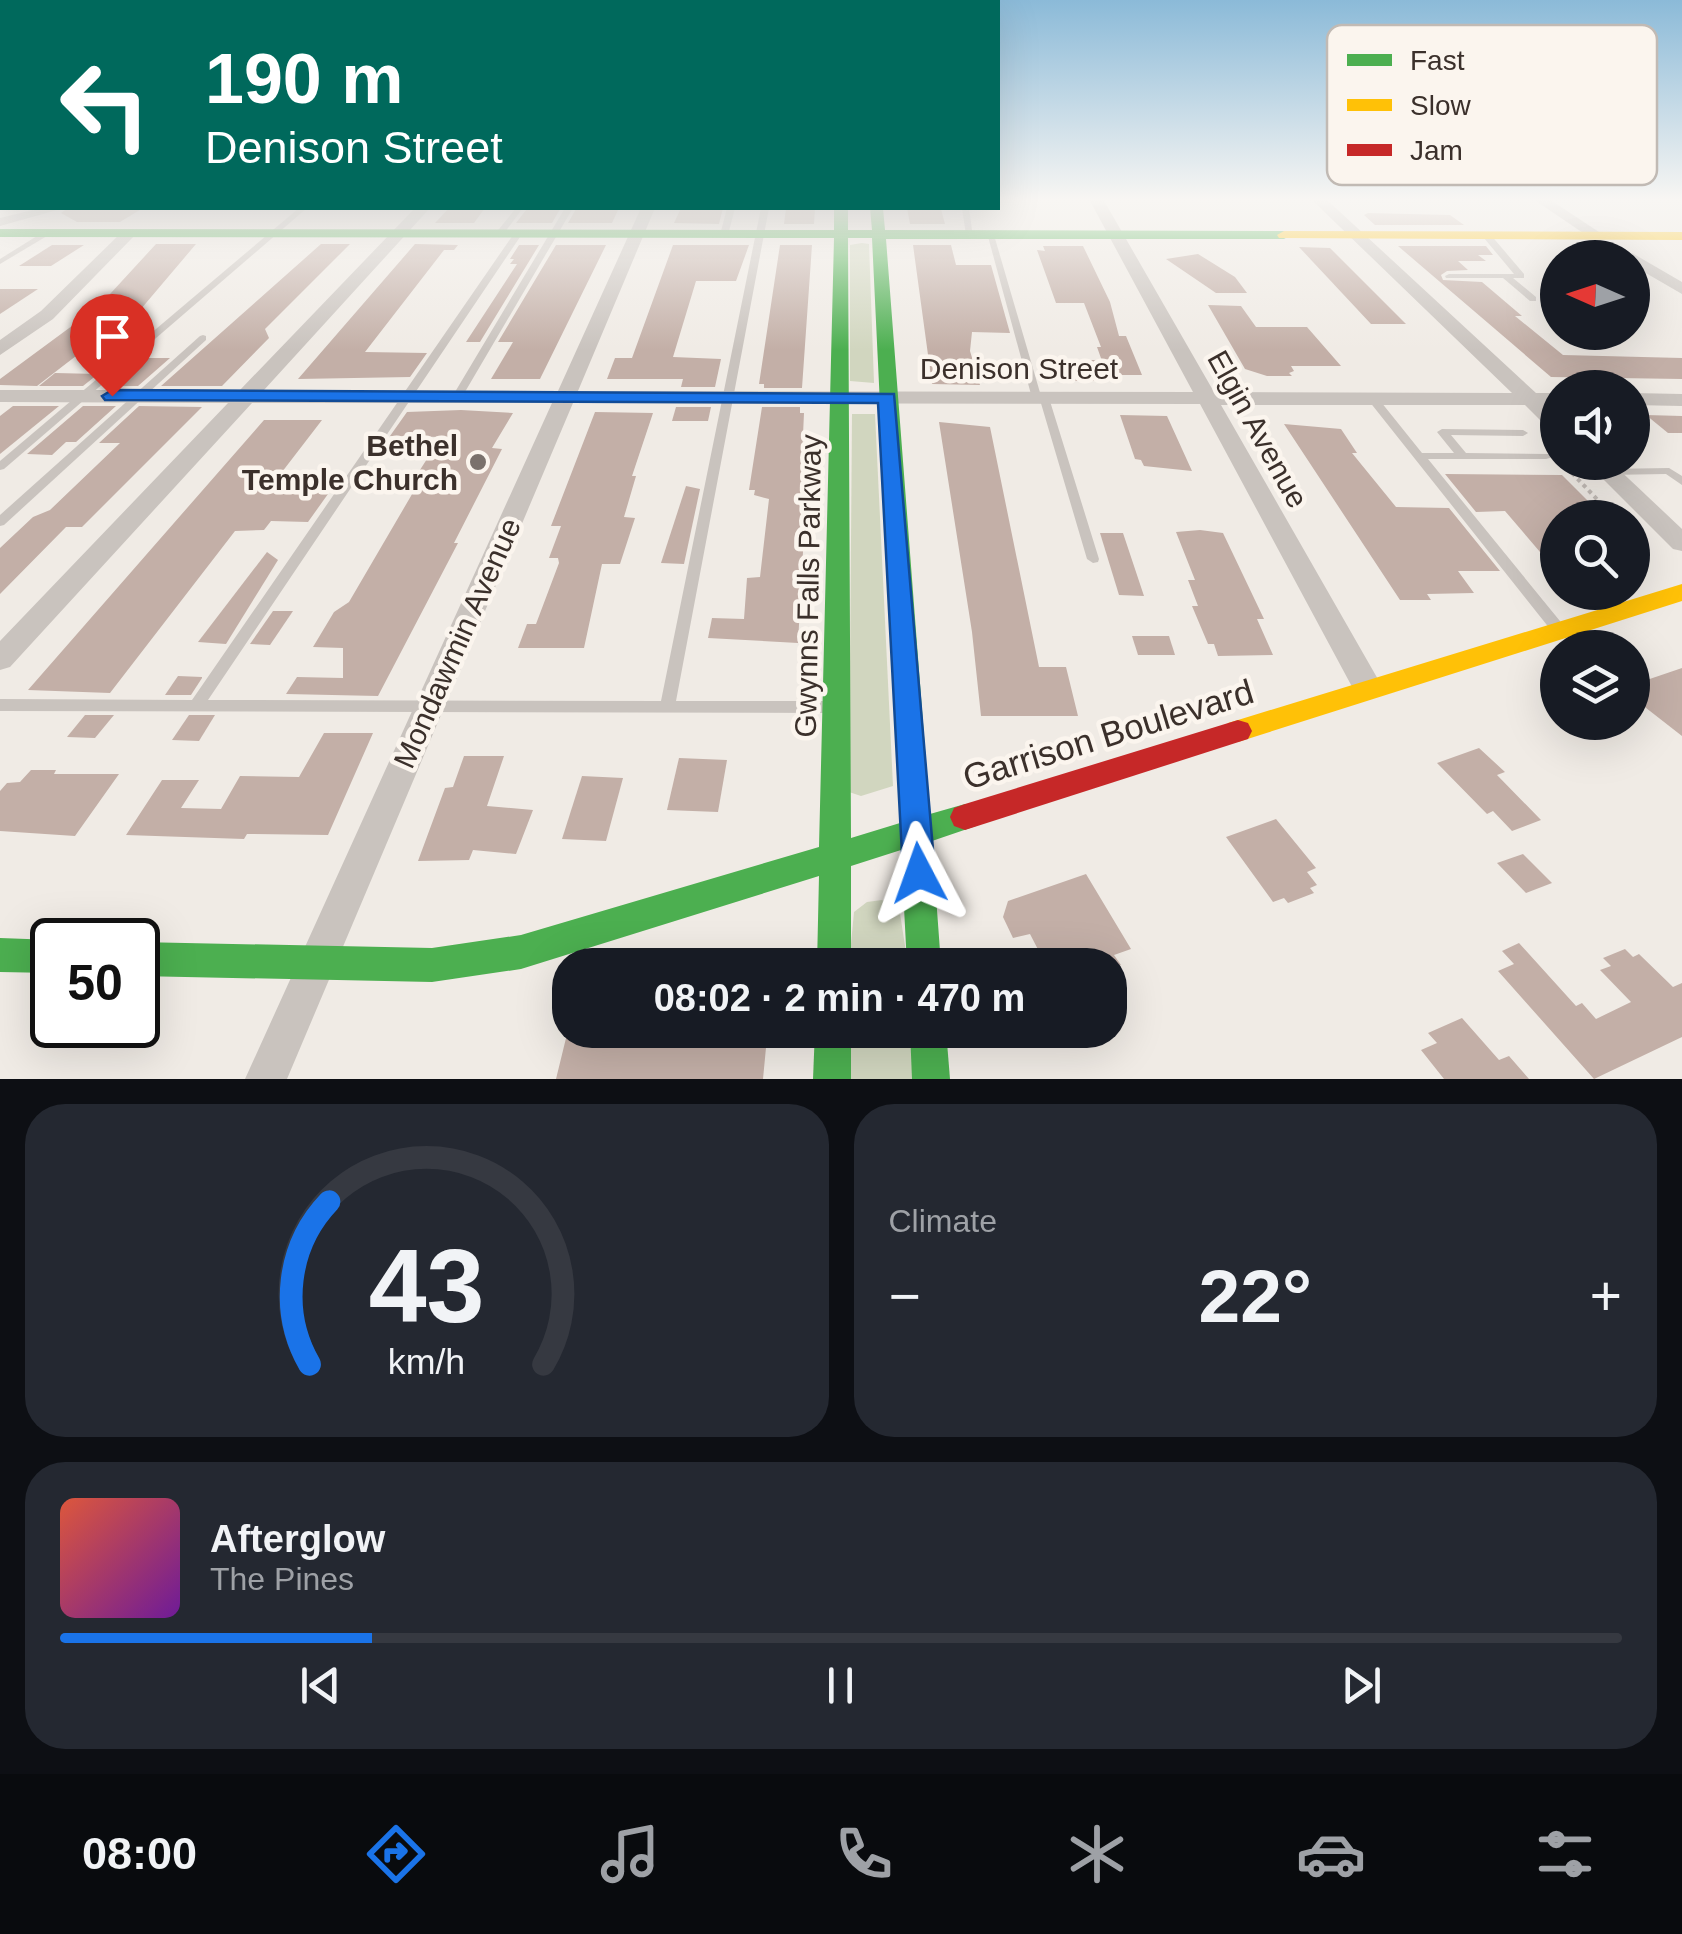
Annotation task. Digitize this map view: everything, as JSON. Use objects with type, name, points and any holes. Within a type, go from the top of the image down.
[{"type":"main road","name":"Gwynns Falls Parkway","points":[[834,948],[841,249]]},
{"type":"main road","points":[[879,249],[923,948]]},
{"type":"main road","name":"Garrison Boulevard","points":[[1559,630],[1682,592]]},
{"type":"main road","name":"Garrison Boulevard","points":[[160,960],[432,966],[506,955],[635,920],[1540,636]]},
{"type":"main road","points":[[0,955],[30,956]]},
{"type":"main road","points":[[832,1048],[832,1079]]},
{"type":"main road","points":[[929,1048],[931,1079]]},
{"type":"street","points":[[0,349],[47,314],[112,249]]},
{"type":"street","points":[[0,659],[384,249]]},
{"type":"street","name":"Mondawmin Avenue","points":[[266,1079],[630,249]]},
{"type":"street","name":"Elgin Avenue","points":[[1124,249],[1368,688]]},
{"type":"street","points":[[1371,249],[1540,408]]},
{"type":"street","points":[[1650,269],[1682,289]]},
{"type":"street","name":"Denison Street","points":[[0,396],[1540,399]]},
{"type":"street","points":[[1650,400],[1682,400]]},
{"type":"street","points":[[1616,480],[1682,543]]},
{"type":"lane","points":[[0,467],[256,249]]},
{"type":"lane","points":[[196,705],[404,397],[498,249]]},
{"type":"lane","points":[[457,397],[545,249]]},
{"type":"lane","points":[[667,707],[756,249]]},
{"type":"lane","points":[[985,249],[1093,559]]},
{"type":"lane","points":[[1449,276],[1520,276],[1505,249]]},
{"type":"lane","points":[[1505,276],[1533,299]]},
{"type":"lane","points":[[0,522],[203,338]]},
{"type":"lane","points":[[1374,399],[1559,630]]},
{"type":"lane","points":[[1463,456],[1442,432],[1523,433]]},
{"type":"lane","points":[[1419,456],[1540,456]]},
{"type":"lane","points":[[1650,470],[1669,471],[1682,482]]},
{"type":"lane","points":[[0,705],[836,707]]},
{"type":"path","points":[[1579,480],[1598,500]]},
{"type":"green space","points":[[850,249],[869,249],[874,383],[850,381]]},
{"type":"green space","points":[[852,414],[875,414],[893,786],[861,796],[849,792]]},
{"type":"green space","points":[[882,900],[899,907],[905,948],[851,948],[854,912],[867,902]]},
{"type":"green space","points":[[849,1048],[912,1048],[914,1079],[850,1079]]},
{"type":"building","points":[[45,249],[77,249],[51,266],[19,266]]},
{"type":"building","points":[[151,249],[191,249],[124,329],[111,329],[37,386],[0,385],[0,379],[99,306]]},
{"type":"building","points":[[315,249],[345,249],[265,329],[269,338],[222,386],[161,386]]},
{"type":"building","points":[[410,249],[455,249],[444,250],[365,352],[427,353],[410,377],[298,379]]},
{"type":"building","points":[[516,249],[536,249],[480,342],[466,342],[517,264],[510,264],[514,259],[510,259]]},
{"type":"building","points":[[553,249],[604,249],[540,379],[491,379],[513,342],[498,342]]},
{"type":"building","points":[[671,249],[747,249],[736,281],[696,281],[673,357],[721,359],[715,387],[681,387],[683,379],[607,379],[615,358],[632,358]]},
{"type":"building","points":[[779,249],[812,249],[802,388],[764,388],[764,384],[759,384]]},
{"type":"building","points":[[914,249],[952,249],[956,265],[991,265],[1010,333],[972,332],[970,351],[980,385],[932,384]]},
{"type":"building","points":[[1085,249],[1110,302],[1119,336],[1126,336],[1142,375],[1107,375],[1084,303],[1056,303],[1037,250]]},
{"type":"building","points":[[1301,249],[1331,249],[1406,324],[1371,324]]},
{"type":"building","points":[[1402,249],[1489,249],[1493,255],[1478,255],[1486,261],[1458,261],[1468,270],[1447,271],[1441,275],[1443,280],[1482,282],[1540,336],[1540,350],[1557,350],[1563,355],[1682,358],[1682,379],[1650,379],[1650,370],[1543,370]]},
{"type":"building","points":[[1198,254],[1235,277],[1247,293],[1216,293],[1166,259]]},
{"type":"building","points":[[0,289],[38,289],[0,314]]},
{"type":"building","points":[[1208,305],[1241,306],[1256,327],[1307,327],[1341,366],[1291,366],[1292,376],[1267,376],[1245,369]]},
{"type":"building","points":[[139,358],[170,358],[138,386],[106,386]]},
{"type":"building","points":[[1067,360],[1101,360],[1110,381],[1074,381]]},
{"type":"building","points":[[55,373],[98,374],[83,386],[39,386]]},
{"type":"building","points":[[13,406],[59,406],[0,454],[0,416]]},
{"type":"building","points":[[83,406],[116,406],[76,442],[66,442],[52,455],[27,454]]},
{"type":"building","points":[[139,406],[202,407],[82,527],[66,527],[0,594],[0,548],[33,517],[50,510],[120,443],[99,443]]},
{"type":"building","points":[[676,407],[711,407],[708,421],[672,421]]},
{"type":"building","points":[[762,407],[800,407],[800,413],[804,413],[801,479],[807,479],[798,643],[708,638],[712,618],[744,619],[747,578],[760,577],[769,499],[749,490]]},
{"type":"building","points":[[407,412],[513,413],[492,448],[502,449],[454,543],[458,543],[378,696],[286,694],[297,677],[343,678],[343,648],[313,647],[334,612],[349,602],[418,484],[411,484],[441,437],[390,436]]},
{"type":"building","points":[[595,412],[653,413],[632,476],[636,476],[624,517],[635,518],[620,564],[602,564],[584,648],[518,648],[527,624],[536,624],[559,563],[558,558],[549,558],[561,526],[551,526]]},
{"type":"building","points":[[1120,415],[1167,416],[1192,471],[1144,466],[1135,459]]},
{"type":"building","points":[[1650,415],[1682,416],[1682,433],[1668,433]]},
{"type":"building","points":[[264,420],[322,420],[282,472],[343,473],[308,522],[271,521],[264,530],[235,531],[110,693],[28,690]]},
{"type":"building","points":[[939,422],[990,427],[1039,667],[1066,667],[1078,716],[981,716]]},
{"type":"building","points":[[1284,424],[1341,429],[1357,453],[1352,453],[1396,507],[1449,508],[1500,571],[1458,571],[1474,593],[1427,594],[1431,600],[1400,600]]},
{"type":"building","points":[[1445,474],[1540,475],[1540,480],[1567,480],[1587,500],[1540,500],[1540,552],[1505,511],[1476,512]]},
{"type":"building","points":[[686,486],[700,489],[684,564],[661,563]]},
{"type":"building","points":[[1176,532],[1223,533],[1264,619],[1257,619],[1273,655],[1218,656],[1214,644],[1208,644],[1192,606],[1198,606],[1188,580],[1195,580]]},
{"type":"building","points":[[1100,533],[1123,533],[1144,596],[1119,595]]},
{"type":"building","points":[[267,552],[278,560],[226,644],[198,642]]},
{"type":"building","points":[[273,611],[293,611],[270,645],[250,644]]},
{"type":"building","points":[[1132,636],[1169,636],[1175,655],[1138,655]]},
{"type":"building","points":[[1682,668],[1682,736],[1650,711],[1650,679]]},
{"type":"building","points":[[178,676],[202,678],[191,695],[165,695]]},
{"type":"building","points":[[85,715],[114,715],[95,738],[67,737]]},
{"type":"building","points":[[189,715],[215,715],[199,741],[172,740]]},
{"type":"building","points":[[324,733],[373,733],[328,835],[247,834],[244,839],[126,835],[162,780],[199,780],[181,808],[221,809],[240,776],[299,777]]},
{"type":"building","points":[[1479,748],[1505,772],[1497,775],[1541,820],[1512,831],[1493,811],[1487,814],[1437,763]]},
{"type":"building","points":[[464,756],[504,756],[487,806],[533,810],[516,854],[473,850],[469,860],[418,861],[445,788],[453,787]]},
{"type":"building","points":[[679,758],[727,760],[718,812],[667,810]]},
{"type":"building","points":[[31,770],[119,774],[75,836],[0,831],[0,791],[7,783],[20,782]]},
{"type":"building","points":[[582,776],[623,778],[606,841],[562,839]]},
{"type":"building","points":[[1276,819],[1316,868],[1307,872],[1317,885],[1310,888],[1314,893],[1288,903],[1284,898],[1273,902],[1226,837]]},
{"type":"building","points":[[1523,854],[1552,883],[1526,893],[1497,863]]},
{"type":"building","points":[[1086,874],[1131,949],[1037,948],[1030,934],[1013,938],[1003,917],[1008,901]]},
{"type":"building","points":[[1519,943],[1576,1006],[1582,1003],[1596,1019],[1631,1002],[1600,970],[1611,966],[1603,958],[1625,949],[1633,957],[1639,954],[1673,987],[1682,983],[1682,1037],[1594,1079],[1498,971],[1514,964],[1502,951]]},
{"type":"building","points":[[1462,1018],[1499,1060],[1509,1056],[1529,1079],[1444,1079],[1421,1050],[1437,1043],[1428,1033]]},
{"type":"building","points":[[564,1048],[766,1048],[763,1079],[556,1079]]},
{"type":"traffic: fast","points":[[834,948],[841,249]]},
{"type":"traffic: fast","points":[[880,249],[923,948]]},
{"type":"traffic: fast","points":[[160,959],[432,965],[521,952],[965,817]]},
{"type":"traffic: fast","points":[[0,955],[30,956]]},
{"type":"traffic: fast","points":[[832,1079],[833,1048]]},
{"type":"traffic: fast","points":[[929,1048],[931,1079]]},
{"type":"traffic: slow","points":[[1238,731],[1682,592]]},
{"type":"traffic: jam","points":[[965,817],[1238,731]]},
{"type":"place","name":"Bethel Temple Church","points":[[478,462]]},
{"type":"route","points":[[112,396],[887,398],[919,873]]}]
